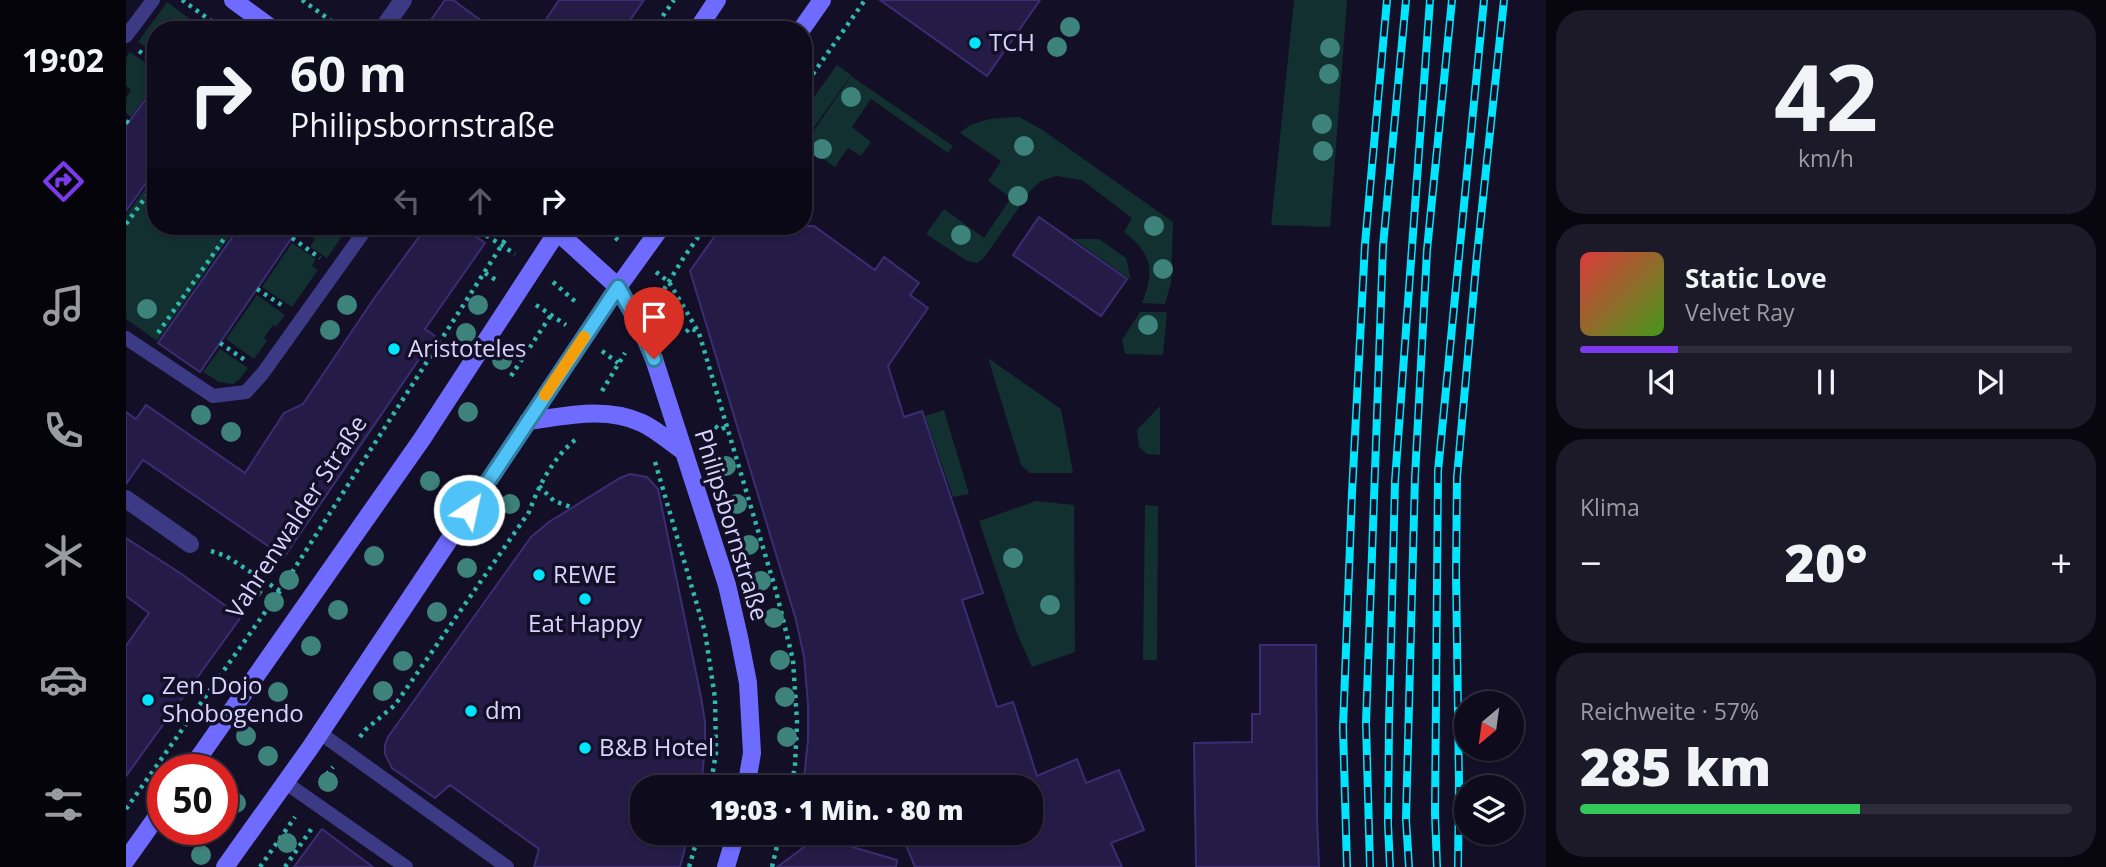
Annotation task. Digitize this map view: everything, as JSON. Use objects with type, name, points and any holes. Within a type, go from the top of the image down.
[{"type":"main road","points":[[233,0],[262,21]]},
{"type":"main road","points":[[703,21],[718,0]]},
{"type":"main road","points":[[807,21],[822,0]]},
{"type":"main road","points":[[201,754],[422,439],[552,235]]},
{"type":"main road","name":"Philipsbornstraße","points":[[565,235],[618,287],[641,328],[654,359],[726,585],[746,671],[752,753],[748,775]]},
{"type":"main road","points":[[225,867],[286,783],[584,337],[656,235]]},
{"type":"main road","points":[[528,421],[606,413],[630,418],[645,425],[683,451]]},
{"type":"main road","points":[[126,860],[147,830]]},
{"type":"main road","points":[[726,867],[732,845]]},
{"type":"street","points":[[388,21],[403,0]]},
{"type":"street","points":[[126,499],[190,544]]},
{"type":"lane","points":[[126,36],[153,0]]},
{"type":"lane","points":[[126,338],[213,396],[246,392],[263,373],[361,235]]},
{"type":"lane","points":[[320,733],[507,867]]},
{"type":"lane","points":[[286,783],[406,867]]},
{"type":"path","points":[[182,0],[211,21]]},
{"type":"path","points":[[302,0],[331,21]]},
{"type":"path","points":[[659,21],[674,0]]},
{"type":"path","points":[[812,75],[865,0]]},
{"type":"path","points":[[126,224],[147,195]]},
{"type":"path","points":[[145,351],[227,235]]},
{"type":"path","points":[[485,235],[501,246]]},
{"type":"path","name":"Vahrenwalder Straße","points":[[126,809],[280,591],[508,235]]},
{"type":"path","points":[[348,754],[365,730],[395,705],[529,512],[539,486],[566,448],[586,431],[597,398],[700,235]]},
{"type":"path","points":[[292,238],[336,269]]},
{"type":"path","points":[[485,273],[584,337],[618,363]]},
{"type":"path","points":[[669,282],[699,332],[776,592],[793,660],[797,722],[793,775]]},
{"type":"path","points":[[257,289],[302,319]]},
{"type":"path","points":[[512,376],[551,315]]},
{"type":"path","points":[[687,332],[690,328],[699,332]]},
{"type":"path","points":[[220,343],[263,373]]},
{"type":"path","points":[[715,426],[720,430],[727,426]]},
{"type":"path","points":[[654,457],[705,632],[715,698],[716,753],[712,775]]},
{"type":"path","points":[[539,486],[554,501],[571,508]]},
{"type":"path","points":[[554,501],[564,502]]},
{"type":"path","points":[[190,544],[226,556],[280,591]]},
{"type":"path","points":[[689,867],[695,845]]},
{"type":"path","points":[[772,867],[777,845]]},
{"type":"green space","points":[[1294,0],[1347,0],[1330,227],[1271,225]]},
{"type":"green space","points":[[167,2],[193,21],[153,21]]},
{"type":"green space","points":[[147,30],[147,48],[138,42]]},
{"type":"green space","points":[[130,52],[147,64],[147,95],[131,117],[126,113],[126,98],[131,90],[126,86],[126,58]]},
{"type":"green space","points":[[837,65],[851,75],[812,130],[812,100]]},
{"type":"green space","points":[[851,76],[953,146],[948,153],[871,99],[852,127],[871,142],[861,156],[848,148],[835,167],[812,151],[812,133]]},
{"type":"green space","points":[[1019,117],[1041,129],[1173,222],[1171,283],[1165,304],[1142,303],[1149,281],[1148,263],[1140,247],[1124,232],[1132,218],[1082,180],[1056,176],[1041,181],[1031,190],[984,258],[977,263],[967,261],[926,234],[944,209],[984,238],[1011,198],[988,181],[1001,161],[960,133],[980,122]]},
{"type":"green space","points":[[147,186],[147,235],[231,235],[157,341],[126,319],[126,215]]},
{"type":"green space","points":[[309,235],[343,235],[327,258],[310,247],[315,239]]},
{"type":"green space","points":[[1073,239],[1099,239],[1126,258],[1131,280]]},
{"type":"green space","points":[[292,243],[316,259],[312,266],[318,270],[292,307],[262,287]]},
{"type":"green space","points":[[257,295],[285,315],[276,327],[273,325],[264,338],[267,341],[254,359],[226,339]]},
{"type":"green space","points":[[1140,312],[1167,312],[1163,355],[1125,354],[1122,340]]},
{"type":"green space","points":[[220,349],[248,368],[233,384],[219,382],[203,372]]},
{"type":"green space","points":[[988,358],[1061,409],[1073,473],[1030,473],[1021,465]]},
{"type":"green space","points":[[1160,406],[1160,455],[1147,454],[1139,447],[1137,430]]},
{"type":"green space","points":[[944,410],[969,494],[953,497],[925,416]]},
{"type":"green space","points":[[1036,501],[1074,505],[1075,652],[1032,667],[1018,636],[979,521]]},
{"type":"green space","points":[[1145,505],[1158,506],[1157,660],[1143,660]]},
{"type":"building","points":[[445,0],[453,0],[482,21],[430,21]]},
{"type":"building","points":[[559,0],[644,0],[629,21],[545,21]]},
{"type":"building","name":"TCH","points":[[880,0],[1040,0],[987,76]]},
{"type":"building","points":[[147,97],[147,182],[126,211],[126,126]]},
{"type":"building","points":[[1039,217],[1127,279],[1101,316],[1013,255]]},
{"type":"building","points":[[814,226],[875,270],[884,257],[919,283],[910,295],[928,308],[888,366],[904,417],[922,411],[983,593],[962,600],[997,707],[1013,702],[1037,775],[804,775],[808,704],[804,657],[796,620],[690,271],[716,235],[812,235]]},
{"type":"building","points":[[234,235],[294,235],[200,372],[158,343]]},
{"type":"building","points":[[420,235],[474,235],[485,243],[425,329],[435,336],[284,557],[143,460],[126,484],[126,412],[136,419],[146,405],[245,473],[284,413],[303,404]]},
{"type":"building","points":[[630,474],[647,477],[658,489],[705,722],[702,775],[630,775],[630,845],[686,845],[680,867],[534,867],[539,849],[450,785],[435,798],[392,768],[385,754],[385,745],[388,737],[531,537],[549,522]]},
{"type":"building","points":[[126,538],[241,617],[126,776],[126,646],[149,613],[126,596]]},
{"type":"building","points":[[1260,645],[1316,645],[1319,867],[1196,867],[1194,743],[1252,742],[1252,714],[1260,714]]},
{"type":"building","points":[[1077,759],[1086,783],[1119,770],[1144,830],[1111,843],[1122,867],[915,867],[906,845],[1043,845],[1043,775],[1039,775]]},
{"type":"building","points":[[322,829],[373,867],[294,867]]},
{"type":"building","points":[[807,845],[845,845],[897,860],[896,867],[777,867]]},
{"type":"railway","points":[[1347,867],[1343,728],[1352,493],[1365,244],[1387,0]]},
{"type":"railway","points":[[1370,867],[1366,723],[1383,246],[1406,0]]},
{"type":"railway","points":[[1390,867],[1389,724],[1395,481],[1430,0]]},
{"type":"railway","points":[[1409,867],[1406,819],[1415,477],[1427,250],[1452,0]]},
{"type":"railway","points":[[1437,867],[1435,813],[1438,471],[1484,0]]},
{"type":"railway","points":[[1458,867],[1457,477],[1504,0]]},
{"type":"slow traffic","points":[[545,395],[584,337]]},
{"type":"place","name":"TCH","points":[[975,43]]},
{"type":"place","name":"Aristoteles","points":[[394,349]]},
{"type":"place","name":"REWE","points":[[539,575]]},
{"type":"place","name":"Eat Happy","points":[[585,599]]},
{"type":"place","name":"Zen Dojo Shobogendo","points":[[148,700]]},
{"type":"place","name":"dm","points":[[471,711]]},
{"type":"place","name":"B&B Hotel","points":[[585,748]]},
{"type":"route","points":[[469,510],[618,287],[641,328],[654,359]]}]
